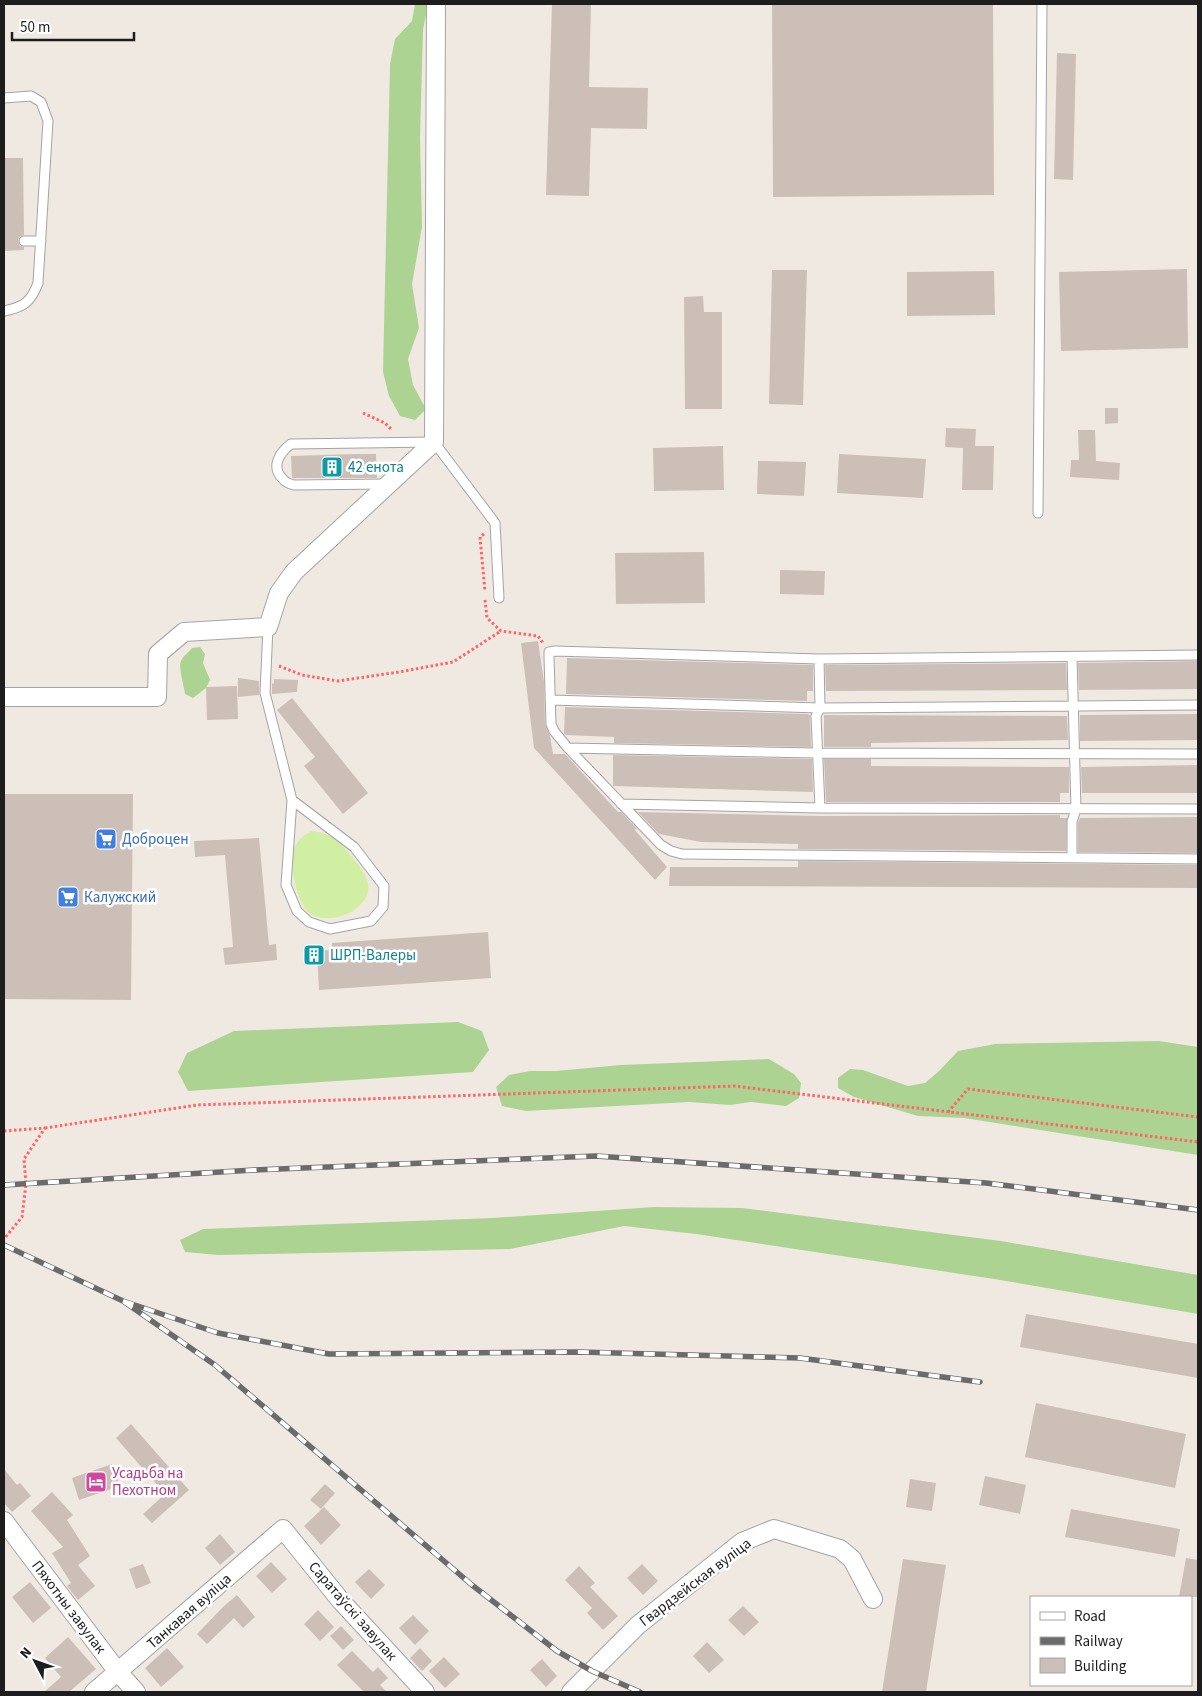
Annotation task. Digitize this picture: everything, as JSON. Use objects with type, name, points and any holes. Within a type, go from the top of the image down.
[{"type":"street","points":[[4,697],[157,698],[158,654],[184,632],[268,627],[279,593],[294,572],[434,442],[436,4]]},
{"type":"street","name":"Пяхотны завулак","points":[[4,1521],[118,1672],[136,1692]]},
{"type":"street","name":"Танкавая вуліца","points":[[94,1692],[283,1529]]},
{"type":"street","name":"Саратаўскі завулак","points":[[283,1529],[341,1601],[425,1692]]},
{"type":"street","name":"Гвардзейская вуліца","points":[[571,1692],[638,1625],[742,1542],[774,1529],[840,1549],[852,1559],[873,1599]]},
{"type":"lane","points":[[1038,513],[1042,4]]},
{"type":"lane","points":[[4,98],[31,96],[41,102],[48,121],[38,283],[33,297],[22,306],[4,311]]},
{"type":"lane","points":[[24,241],[41,241]]},
{"type":"lane","points":[[390,484],[294,486],[283,479],[277,469],[278,459],[283,450],[291,444],[434,442],[495,523],[500,598]]},
{"type":"lane","points":[[268,627],[265,693],[292,800],[286,885],[297,911],[309,922],[330,930],[371,921],[383,907],[384,886],[354,847],[292,800]]},
{"type":"lane","points":[[1198,655],[819,659],[549,652],[551,724],[554,731],[621,804],[661,845],[671,851],[682,854],[1198,859]]},
{"type":"lane","points":[[1072,656],[1076,808],[1072,822],[1072,858]]},
{"type":"lane","points":[[819,659],[820,708],[816,716],[820,808]]},
{"type":"lane","points":[[551,700],[820,708],[1198,705]]},
{"type":"lane","points":[[568,748],[817,753],[1198,754]]},
{"type":"lane","points":[[621,804],[820,808],[1198,809]]},
{"type":"path","points":[[363,413],[385,424],[408,443]]},
{"type":"path","points":[[266,661],[302,675],[338,681],[453,662],[501,631]]},
{"type":"path","points":[[4,1131],[45,1128],[197,1105],[734,1086],[1198,1142]]},
{"type":"path","points":[[948,1112],[968,1089],[1198,1117]]},
{"type":"path","points":[[4,1239],[22,1217],[26,1184],[24,1159],[45,1128]]},
{"type":"green space","points":[[415,4],[428,4],[423,30],[420,138],[422,227],[412,284],[419,328],[408,359],[413,385],[426,409],[415,420],[400,416],[389,396],[383,372],[390,64],[395,39],[412,21]]},
{"type":"green space","points":[[200,647],[205,654],[203,663],[210,680],[206,688],[193,698],[185,694],[180,664],[183,657],[192,648]]},
{"type":"green space","points":[[312,831],[326,834],[337,840],[365,875],[369,887],[365,900],[348,914],[334,918],[319,917],[307,911],[303,905],[294,881],[292,864],[295,846],[299,840]]},
{"type":"green space","points":[[458,1022],[482,1031],[489,1050],[473,1072],[188,1091],[178,1072],[187,1053],[234,1031]]},
{"type":"green space","points":[[1159,1041],[1198,1047],[1198,1155],[964,1118],[918,1116],[854,1097],[838,1088],[838,1078],[850,1069],[863,1070],[908,1086],[925,1083],[958,1051],[995,1044]]},
{"type":"green space","points":[[769,1059],[794,1074],[801,1083],[799,1098],[786,1106],[751,1102],[730,1105],[689,1102],[526,1111],[502,1106],[496,1087],[509,1075],[530,1071]]},
{"type":"green space","points":[[654,1207],[742,1208],[1001,1241],[1198,1275],[1198,1314],[994,1279],[696,1234],[624,1226],[510,1249],[218,1255],[185,1252],[180,1240],[203,1229],[493,1218]]},
{"type":"building","points":[[552,4],[591,4],[589,87],[648,88],[647,129],[591,128],[589,196],[546,195]]},
{"type":"building","points":[[772,4],[993,4],[994,195],[773,197]]},
{"type":"building","points":[[1057,53],[1076,54],[1073,180],[1054,179]]},
{"type":"building","points":[[4,158],[23,158],[24,235],[19,237],[18,241],[20,246],[24,247],[24,250],[4,251]]},
{"type":"building","points":[[1187,269],[1188,348],[1061,351],[1059,272]]},
{"type":"building","points":[[772,270],[807,270],[803,405],[769,404]]},
{"type":"building","points":[[994,271],[995,315],[907,316],[907,272]]},
{"type":"building","points":[[703,296],[704,312],[722,312],[722,409],[685,409],[684,297]]},
{"type":"building","points":[[1105,408],[1118,408],[1118,423],[1105,424]]},
{"type":"building","points":[[946,428],[976,429],[975,446],[994,446],[993,490],[962,490],[963,448],[945,447]]},
{"type":"building","points":[[1078,430],[1095,430],[1096,461],[1120,463],[1119,480],[1070,477],[1071,460],[1079,460]]},
{"type":"building","points":[[723,446],[724,490],[654,491],[653,448]]},
{"type":"building","points":[[376,454],[377,478],[292,478],[291,456]]},
{"type":"building","points":[[839,454],[926,459],[923,498],[837,493]]},
{"type":"building","points":[[758,461],[806,462],[804,496],[757,494]]},
{"type":"building","points":[[704,552],[705,603],[616,604],[615,553]]},
{"type":"building","points":[[780,570],[825,571],[824,595],[780,594]]},
{"type":"building","points":[[538,641],[544,682],[545,724],[550,736],[553,754],[565,754],[618,812],[621,812],[638,830],[634,829],[667,867],[655,880],[534,748],[521,643]]},
{"type":"building","points":[[567,658],[813,665],[813,691],[807,691],[807,701],[566,694]]},
{"type":"building","points":[[1198,661],[1198,689],[1079,690],[1078,663]]},
{"type":"building","points":[[1066,663],[1067,690],[826,691],[825,665]]},
{"type":"building","points":[[238,678],[259,681],[259,695],[238,697]]},
{"type":"building","points":[[274,679],[298,680],[297,692],[272,694]]},
{"type":"building","points":[[237,686],[238,719],[207,720],[206,687]]},
{"type":"building","points":[[292,698],[368,793],[343,814],[304,766],[315,757],[277,710]]},
{"type":"building","points":[[565,707],[807,714],[810,715],[811,747],[614,743],[614,737],[564,734]]},
{"type":"building","points":[[1198,714],[1198,740],[1080,741],[1080,715]]},
{"type":"building","points":[[824,715],[1067,716],[1068,740],[871,743],[871,747],[824,747]]},
{"type":"building","points":[[613,755],[812,759],[813,792],[613,786]]},
{"type":"building","points":[[824,759],[871,759],[871,766],[1069,767],[1069,793],[1060,793],[1060,802],[826,802]]},
{"type":"building","points":[[1198,765],[1198,793],[1082,793],[1081,767]]},
{"type":"building","name":"Калужский","points":[[4,794],[133,794],[131,1000],[4,999]]},
{"type":"building","points":[[638,812],[820,816],[1060,815],[1060,818],[1067,818],[1066,851],[798,849],[798,844],[701,842],[659,834]]},
{"type":"building","points":[[1198,817],[1198,853],[1078,852],[1078,823],[1080,818]]},
{"type":"building","points":[[259,838],[269,945],[276,944],[277,960],[225,965],[223,948],[233,947],[225,855],[195,857],[194,841]]},
{"type":"building","points":[[798,861],[1198,865],[1198,888],[669,886],[670,867],[798,867]]},
{"type":"building","points":[[488,932],[491,978],[319,990],[317,951],[332,950],[332,943]]},
{"type":"building","points":[[1026,1314],[1198,1344],[1198,1378],[1020,1347]]},
{"type":"building","points":[[1036,1403],[1186,1434],[1175,1488],[1025,1457]]},
{"type":"building","points":[[131,1424],[189,1490],[152,1523],[143,1514],[165,1494],[116,1438]]},
{"type":"building","name":"Усадьба на Пехотном","points":[[112,1464],[120,1486],[79,1500],[72,1478]]},
{"type":"building","points":[[4,1469],[17,1485],[20,1483],[31,1496],[12,1512],[4,1503]]},
{"type":"building","points":[[985,1476],[1026,1485],[1020,1514],[979,1505]]},
{"type":"building","points":[[910,1479],[936,1483],[932,1511],[906,1507]]},
{"type":"building","points":[[325,1484],[335,1493],[321,1509],[310,1500]]},
{"type":"building","points":[[52,1492],[73,1515],[67,1520],[90,1556],[78,1565],[95,1586],[78,1600],[67,1586],[71,1583],[52,1553],[63,1547],[31,1511]]},
{"type":"building","points":[[324,1507],[341,1525],[321,1545],[304,1526]]},
{"type":"building","points":[[1071,1509],[1180,1529],[1175,1557],[1065,1537]]},
{"type":"building","points":[[220,1534],[235,1552],[220,1565],[205,1548]]},
{"type":"building","points":[[1186,1558],[1198,1560],[1198,1597],[1179,1596]]},
{"type":"building","points":[[903,1559],[946,1565],[926,1692],[882,1692]]},
{"type":"building","points":[[271,1562],[287,1579],[272,1593],[256,1576]]},
{"type":"building","points":[[143,1564],[151,1583],[136,1589],[129,1569]]},
{"type":"building","points":[[642,1564],[658,1581],[643,1595],[627,1578]]},
{"type":"building","points":[[579,1566],[595,1583],[590,1587],[618,1616],[603,1630],[587,1613],[592,1608],[565,1580]]},
{"type":"building","points":[[369,1569],[385,1585],[371,1599],[355,1582]]},
{"type":"building","points":[[30,1582],[51,1608],[33,1623],[12,1597]]},
{"type":"building","points":[[237,1595],[255,1617],[243,1628],[234,1618],[207,1644],[197,1634]]},
{"type":"building","points":[[743,1606],[759,1622],[744,1636],[728,1620]]},
{"type":"building","points":[[318,1610],[334,1627],[320,1641],[304,1624]]},
{"type":"building","points":[[413,1615],[429,1631],[415,1645],[399,1628]]},
{"type":"building","points":[[341,1626],[354,1640],[343,1650],[330,1636]]},
{"type":"building","points":[[68,1637],[96,1669],[69,1692],[44,1692],[61,1677],[45,1658]]},
{"type":"building","points":[[707,1642],[724,1660],[709,1673],[693,1656]]},
{"type":"building","points":[[167,1648],[184,1667],[161,1687],[145,1668]]},
{"type":"building","points":[[420,1648],[432,1661],[422,1671],[410,1658]]},
{"type":"building","points":[[352,1651],[373,1672],[378,1667],[388,1678],[380,1685],[387,1692],[364,1692],[337,1665]]},
{"type":"building","points":[[444,1657],[460,1674],[445,1688],[429,1671]]},
{"type":"building","points":[[542,1659],[557,1676],[546,1687],[530,1670]]},
{"type":"railway","points":[[4,1185],[254,1170],[596,1156],[986,1183],[1198,1210]]},
{"type":"railway","points":[[4,1245],[123,1301],[215,1365],[472,1585],[557,1651],[592,1671],[640,1692]]},
{"type":"railway","points":[[123,1301],[218,1333],[329,1354],[579,1352],[800,1358],[980,1382]]},
{"type":"place","name":"42 енота","points":[[332,467]]},
{"type":"place","name":"Доброцен","points":[[106,839]]},
{"type":"place","name":"Калужский","points":[[68,897]]},
{"type":"place","name":"ШРП-Валеры","points":[[314,955]]},
{"type":"place","name":"Усадьба на Пехотном","points":[[96,1482]]}]
